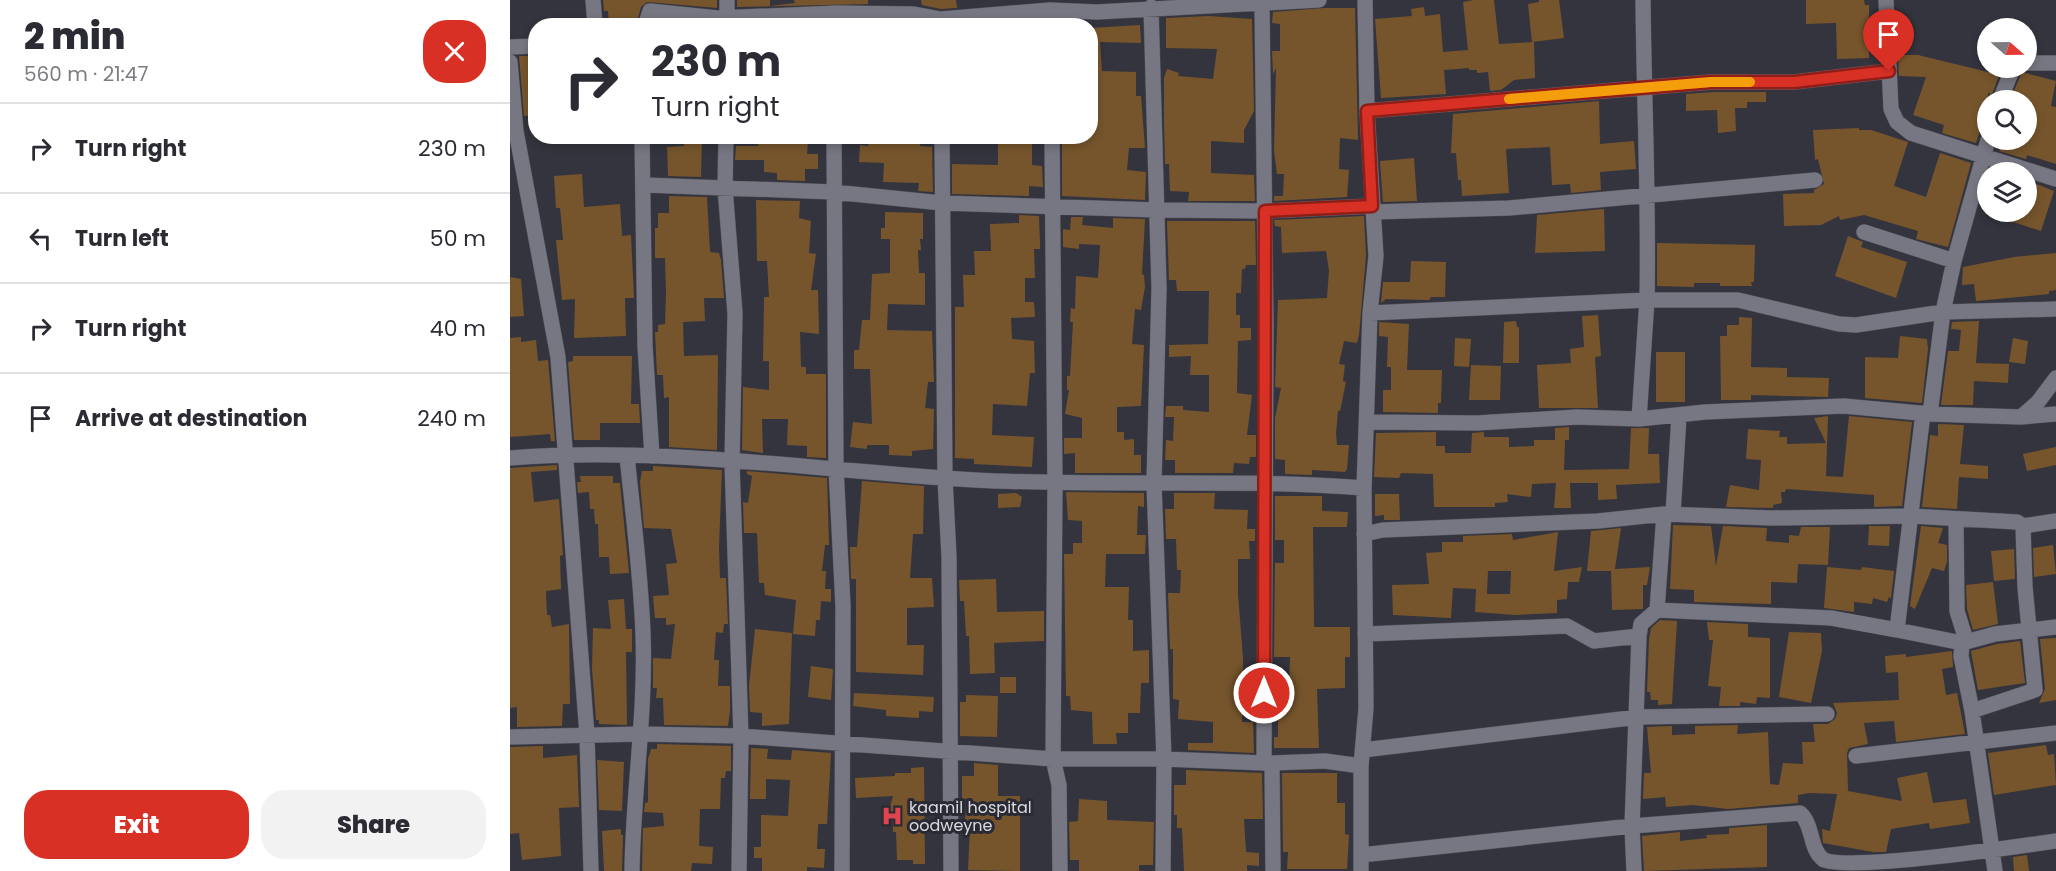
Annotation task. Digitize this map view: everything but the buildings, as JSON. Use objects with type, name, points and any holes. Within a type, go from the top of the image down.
[{"type":"street","points":[[593,0],[595,18]]},
{"type":"street","points":[[727,0],[727,18]]},
{"type":"street","points":[[1050,18],[1096,6],[1151,7],[1319,0]]},
{"type":"street","points":[[1365,0],[1367,111],[1376,256],[1370,313],[1364,488],[1366,708],[1361,766],[1361,863],[1632,826],[1800,813],[1807,819],[1817,854],[1825,860],[1840,865],[1895,863],[2056,841]]},
{"type":"street","points":[[1639,419],[1647,300],[1649,193],[1643,87],[1643,0]]},
{"type":"street","points":[[1886,0],[1892,109],[1897,122],[1911,133],[2056,179]]},
{"type":"street","points":[[1262,4],[1265,211],[1264,484],[1268,763],[1273,871]]},
{"type":"street","points":[[843,18],[913,7],[934,18]]},
{"type":"street","points":[[1151,7],[1159,288],[1154,483],[1164,759],[1163,871]]},
{"type":"street","points":[[648,18],[650,11],[704,18]]},
{"type":"street","points":[[510,47],[528,46]]},
{"type":"street","points":[[510,62],[513,132],[558,357],[587,735],[591,871]]},
{"type":"street","points":[[2037,63],[2056,63]]},
{"type":"street","points":[[1367,111],[1711,82],[1794,82],[1889,71]]},
{"type":"street","points":[[642,144],[645,185],[645,346],[652,456]]},
{"type":"street","points":[[726,144],[725,188],[735,313],[732,462],[741,736],[739,871]]},
{"type":"street","points":[[834,144],[837,468],[843,606],[842,871]]},
{"type":"street","points":[[942,144],[945,478],[949,557],[951,871]]},
{"type":"street","points":[[1052,144],[1056,484],[1053,759],[1059,785],[1060,871]]},
{"type":"street","points":[[1897,630],[1911,516],[1943,312],[1954,261],[1985,150]]},
{"type":"street","points":[[645,185],[833,192],[942,202],[1053,204],[1156,210],[1265,211],[1509,208],[1649,193],[1815,180]]},
{"type":"street","points":[[1864,232],[1954,261]]},
{"type":"street","points":[[1370,313],[1647,300],[1738,300],[1839,324],[1856,324],[1943,312],[2056,309]]},
{"type":"street","points":[[2021,417],[2038,402],[2056,378]]},
{"type":"street","points":[[1368,423],[1478,423],[1577,417],[1639,419],[1705,412],[1844,406],[1926,413],[2021,417],[2056,414]]},
{"type":"street","points":[[1634,871],[1632,826],[1638,717],[1639,636],[1641,624],[1657,610],[1679,416]]},
{"type":"street","points":[[510,458],[564,454],[652,456],[1056,484],[1264,484],[1364,488]]},
{"type":"street","points":[[627,456],[643,633],[642,734],[634,800],[632,871]]},
{"type":"street","points":[[1364,534],[1383,530],[1598,521],[1669,514],[1772,518],[1911,516],[2017,522],[2023,526],[2056,521]]},
{"type":"street","points":[[1956,520],[1957,611],[1964,641],[1961,656],[1972,711],[1974,741],[1995,871]]},
{"type":"street","points":[[1972,711],[2035,690],[2023,526]]},
{"type":"street","points":[[1657,610],[1831,618],[1964,641],[1995,634],[2029,632],[2056,627]]},
{"type":"street","points":[[1365,634],[1567,626],[1594,641],[1639,636]]},
{"type":"street","points":[[1363,750],[1638,717],[1827,714]]},
{"type":"street","points":[[1856,756],[2056,733]]},
{"type":"street","points":[[510,737],[642,734],[741,736],[1053,759],[1164,759],[1268,763],[1325,761],[1361,766]]},
{"type":"slow traffic","points":[[1509,99],[1711,82],[1750,82]]},
{"type":"place","name":"kaamil hospital oodweyne","points":[[892,816]]},
{"type":"route","points":[[1264,693],[1265,211],[1372,206],[1367,111],[1711,82],[1794,82],[1846,78],[1889,71]]}]
